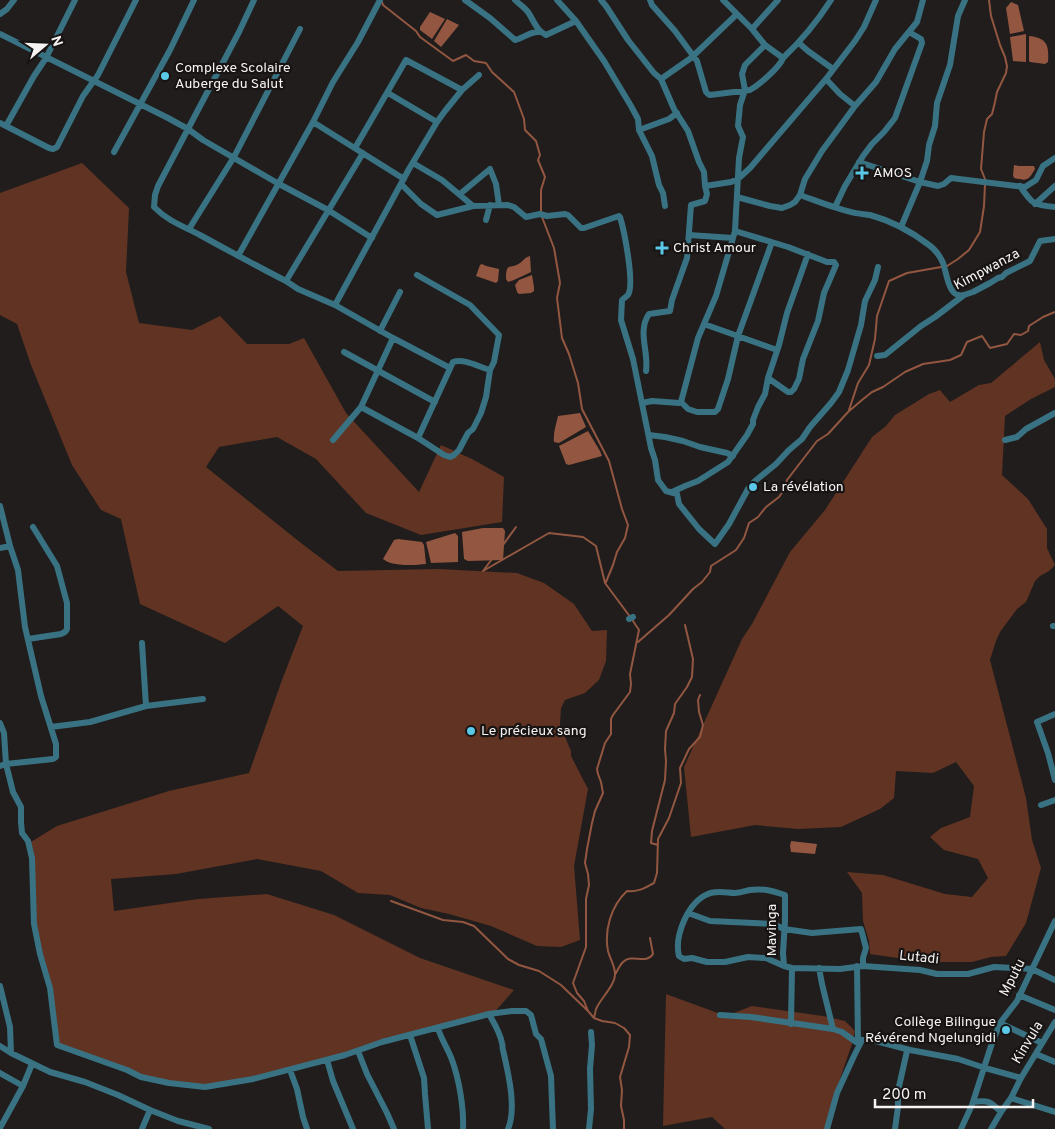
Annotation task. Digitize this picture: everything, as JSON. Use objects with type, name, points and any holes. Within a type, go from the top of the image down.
[{"type":"street","points":[[0,14],[14,0]]},
{"type":"street","points":[[75,0],[46,58],[3,124],[49,148],[55,149],[83,96],[94,81],[136,0]]},
{"type":"street","points":[[114,152],[170,50],[194,0]]},
{"type":"street","points":[[254,0],[158,186],[154,207],[176,224],[189,229],[298,289],[335,305],[450,368]]},
{"type":"street","points":[[238,256],[380,0]]},
{"type":"street","points":[[465,0],[490,18],[515,40],[532,32],[550,34],[576,21]]},
{"type":"street","points":[[515,0],[529,14],[540,32]]},
{"type":"street","points":[[557,0],[576,21],[624,93],[638,119],[639,130],[652,156],[665,206]]},
{"type":"street","points":[[601,0],[628,40],[661,79],[688,131],[704,172],[707,194],[704,202],[691,204],[687,258],[670,311],[649,314],[644,322],[646,370]]},
{"type":"street","points":[[650,0],[693,56],[708,94],[750,90],[755,87],[799,43],[820,18],[831,0]]},
{"type":"street","points":[[723,0],[765,45],[782,58]]},
{"type":"street","points":[[752,29],[778,0]]},
{"type":"street","points":[[705,186],[738,180],[826,79],[861,32],[876,0]]},
{"type":"street","points":[[737,196],[782,208],[793,204],[800,195],[808,174],[833,135],[876,82],[895,49],[917,22],[923,0]]},
{"type":"street","points":[[901,227],[920,182],[935,126],[937,103],[950,65],[958,16],[965,0]]},
{"type":"street","points":[[661,79],[693,56],[737,14]]},
{"type":"street","points":[[189,229],[234,157],[300,29]]},
{"type":"street","points":[[835,207],[859,162],[895,118],[922,43],[921,40],[909,32]]},
{"type":"street","points":[[0,34],[141,103],[279,184],[328,210],[372,238]]},
{"type":"street","points":[[799,43],[833,69]]},
{"type":"street","points":[[681,402],[698,338],[716,296],[734,235],[743,137],[738,126],[740,104],[745,90],[742,74],[745,65],[765,45]]},
{"type":"street","points":[[355,148],[407,60],[462,90]]},
{"type":"street","points":[[335,305],[437,122],[462,90],[479,75]]},
{"type":"street","points":[[826,79],[855,106]]},
{"type":"street","points":[[388,93],[437,122]]},
{"type":"street","points":[[639,130],[669,119],[677,113]]},
{"type":"street","points":[[313,122],[403,181],[421,204],[437,215],[473,206],[508,205],[514,207],[526,217],[566,214],[580,228],[620,217],[626,244],[630,279],[628,296],[622,300],[621,320],[633,359],[651,448],[656,460],[658,480],[666,491],[677,494],[679,504],[699,529],[715,544],[748,489],[802,439],[839,392],[848,370],[861,325],[865,301],[875,280],[878,267]]},
{"type":"street","points":[[286,281],[363,153]]},
{"type":"street","points":[[859,162],[938,186],[951,178],[1027,186],[1036,180],[1044,166],[1055,158]]},
{"type":"street","points":[[413,163],[442,180],[473,206]]},
{"type":"street","points":[[460,194],[490,170],[496,184],[499,206]]},
{"type":"street","points":[[1020,186],[1034,204],[1055,207]]},
{"type":"street","points":[[1034,204],[1055,186]]},
{"type":"street","points":[[800,195],[853,213],[870,215],[901,227],[934,249],[943,264],[950,287],[955,294],[964,295]]},
{"type":"street","points":[[486,220],[490,206]]},
{"type":"street","points":[[689,235],[734,235],[772,242],[827,262],[834,262],[836,266],[826,288],[818,321],[803,359],[800,379],[794,388],[788,392],[768,378]]},
{"type":"street","name":"Kimpwanza","points":[[877,356],[885,355],[920,326],[964,295],[990,284],[996,278],[1002,278],[1006,273],[1030,261],[1040,241],[1055,238]]},
{"type":"street","points":[[681,402],[688,409],[697,412],[715,412],[718,409],[738,336],[772,242]]},
{"type":"street","points":[[672,492],[708,476],[728,462],[753,424],[766,394],[768,378],[787,313],[808,254]]},
{"type":"street","points":[[361,407],[418,438],[444,455],[450,456],[459,450],[468,433],[473,429],[481,412],[499,334],[470,305],[417,275]]},
{"type":"street","points":[[380,331],[400,292]]},
{"type":"street","points":[[704,324],[777,350]]},
{"type":"street","points":[[333,440],[361,407],[393,338]]},
{"type":"street","points":[[344,352],[435,402]]},
{"type":"street","points":[[418,438],[453,362],[472,364],[490,370]]},
{"type":"street","points":[[642,403],[652,401],[679,404],[681,402]]},
{"type":"street","points":[[1005,440],[1017,437],[1026,429],[1055,413]]},
{"type":"street","points":[[649,435],[683,441],[733,456]]},
{"type":"street","points":[[0,506],[18,570],[28,638],[41,696],[56,744],[56,757],[53,759],[3,765]]},
{"type":"street","points":[[28,638],[62,634],[67,629],[67,603],[57,566],[33,527]]},
{"type":"street","points":[[0,548],[10,546]]},
{"type":"street","points":[[142,644],[146,706]]},
{"type":"street","points":[[51,727],[90,722],[146,706],[203,699]]},
{"type":"street","points":[[1055,714],[1037,722],[1052,753],[1055,780]]},
{"type":"street","points":[[0,723],[4,733],[3,765],[21,807],[22,833],[28,841],[32,858],[34,924],[50,988],[57,1045],[127,1070],[140,1077],[199,1087],[252,1079],[290,1070],[358,1051],[382,1042],[488,1014],[524,1011],[531,1015],[536,1034],[541,1039],[551,1076],[554,1129]]},
{"type":"street","points":[[1041,805],[1055,800]]},
{"type":"street","name":"Mavinga","points":[[688,913],[698,901],[709,893],[766,890],[784,894],[782,964]]},
{"type":"street","points":[[688,913],[710,921],[772,924],[784,929],[812,933],[862,930],[866,948],[860,966],[860,1041],[837,1093],[827,1129]]},
{"type":"street","name":"Lutadi","points":[[688,913],[680,930],[678,944],[680,956],[684,958],[707,962],[725,962],[748,957],[766,958],[792,968],[840,969],[860,966],[920,970],[937,974],[968,974],[989,968],[1002,967],[1032,969],[1055,980]]},
{"type":"street","name":"Mputu","points":[[961,1129],[973,1102],[1000,1023],[1020,995],[1054,924]]},
{"type":"street","points":[[792,968],[792,1024]]},
{"type":"street","points":[[819,968],[833,1029]]},
{"type":"street","points":[[0,986],[10,1027],[11,1053]]},
{"type":"street","points":[[1020,995],[1055,1010]]},
{"type":"street","points":[[488,1014],[496,1025],[508,1070],[511,1115],[511,1123],[508,1129]]},
{"type":"street","points":[[720,1015],[751,1017],[833,1029],[860,1041],[872,1040],[910,1050],[958,1059],[1021,1078]]},
{"type":"street","name":"Kinvula","points":[[991,1129],[1055,1022]]},
{"type":"street","points":[[1000,1023],[1042,1043]]},
{"type":"street","points":[[438,1028],[453,1063],[460,1087],[464,1117],[463,1129]]},
{"type":"street","points":[[589,1129],[591,1032]]},
{"type":"street","points":[[410,1035],[424,1078],[428,1129]]},
{"type":"street","points":[[0,1046],[50,1072],[85,1082],[178,1121],[195,1127],[209,1129]]},
{"type":"street","points":[[895,1129],[900,1078],[907,1051],[910,1050]]},
{"type":"street","points":[[358,1051],[394,1129]]},
{"type":"street","points":[[1036,1054],[1055,1062]]},
{"type":"street","points":[[327,1060],[332,1078],[353,1129]]},
{"type":"street","points":[[0,1127],[23,1086],[32,1064]]},
{"type":"street","points":[[290,1070],[307,1129]]},
{"type":"street","points":[[0,1073],[23,1086]]},
{"type":"street","points":[[1011,1098],[1055,1112]]},
{"type":"street","points":[[973,1102],[991,1102],[1001,1112]]},
{"type":"street","points":[[142,1129],[150,1110]]},
{"type":"shaded area","points":[[1011,2],[1018,5],[1024,31],[1010,34],[1006,8]]},
{"type":"shaded area","points":[[430,12],[445,19],[432,39],[420,30]]},
{"type":"shaded area","points":[[447,19],[459,25],[441,47],[434,41]]},
{"type":"shaded area","points":[[1026,34],[1026,62],[1013,61],[1010,37]]},
{"type":"shaded area","points":[[1029,36],[1040,39],[1046,44],[1048,62],[1045,64],[1029,61]]},
{"type":"shaded area","points":[[82,163],[129,208],[126,272],[139,323],[192,330],[220,316],[247,344],[289,344],[304,338],[346,413],[419,492],[441,445],[472,459],[504,477],[502,522],[421,535],[366,513],[316,459],[277,437],[219,447],[206,467],[338,571],[439,569],[517,573],[544,583],[574,604],[592,631],[607,630],[606,661],[599,680],[585,693],[565,700],[561,708],[560,725],[571,751],[571,756],[588,789],[574,866],[580,940],[561,947],[537,946],[491,926],[421,908],[390,895],[358,893],[321,871],[257,859],[176,874],[111,879],[114,911],[198,899],[267,894],[334,915],[420,958],[514,990],[493,1014],[273,1072],[211,1085],[171,1083],[130,1072],[57,1044],[47,982],[32,916],[30,854],[26,845],[57,826],[169,791],[249,773],[303,626],[278,606],[225,643],[140,604],[121,519],[101,510],[72,465],[31,365],[17,324],[0,315],[0,193]]},
{"type":"shaded area","points":[[1014,165],[1034,166],[1035,169],[1027,179],[1018,179],[1014,178],[1013,175]]},
{"type":"shaded area","points":[[530,256],[531,272],[508,282],[506,273],[508,268],[517,265]]},
{"type":"shaded area","points":[[482,264],[499,269],[498,281],[496,283],[476,276]]},
{"type":"shaded area","points":[[532,275],[534,291],[519,294],[515,285],[519,280]]},
{"type":"shaded area","points":[[1040,342],[1044,360],[1055,379],[1055,387],[1031,399],[1005,416],[1002,475],[1028,499],[1047,529],[1047,548],[1055,565],[1035,581],[1026,602],[1017,609],[1000,632],[990,660],[1026,798],[1032,840],[1041,868],[1026,923],[1006,956],[991,957],[972,962],[925,962],[870,954],[869,941],[863,921],[862,893],[847,872],[883,875],[945,894],[972,897],[988,878],[978,859],[944,850],[930,837],[941,828],[970,817],[974,786],[956,762],[933,773],[896,771],[894,798],[880,809],[841,827],[798,829],[755,825],[691,837],[684,767],[742,639],[752,624],[790,552],[825,510],[872,437],[886,426],[895,415],[929,394],[940,390],[950,402],[979,385],[991,383]]},
{"type":"shaded area","points":[[580,413],[586,427],[559,443],[554,442],[554,432],[558,416]]},
{"type":"shaded area","points":[[588,431],[602,456],[569,465],[566,464],[559,446]]},
{"type":"shaded area","points":[[483,528],[503,528],[505,531],[503,560],[468,561],[464,559],[462,532]]},
{"type":"shaded area","points":[[455,533],[458,536],[458,562],[431,563],[426,542]]},
{"type":"shaded area","points":[[394,540],[422,542],[426,564],[398,564],[387,562],[383,559]]},
{"type":"shaded area","points":[[791,841],[817,844],[815,854],[791,852]]},
{"type":"shaded area","points":[[666,994],[726,1016],[752,1006],[845,1021],[855,1031],[835,1093],[827,1129],[725,1129],[712,1117],[663,1126]]},
{"type":"waterway","points":[[985,179],[981,169],[984,132],[987,119],[992,114],[997,92],[1006,73],[1007,66],[991,16],[989,0]]},
{"type":"waterway","points":[[382,2],[383,5],[416,31],[420,37],[453,61],[466,55],[474,61],[486,63],[492,72],[514,92],[524,119],[525,130],[536,141],[540,155],[538,160],[545,177],[541,190],[541,212]]},
{"type":"waterway","points":[[849,410],[858,383],[869,365],[875,339],[877,316],[889,281],[907,273],[947,266],[969,250],[980,232],[985,184]]},
{"type":"waterway","points":[[542,217],[554,248],[560,283],[557,298],[562,338],[578,383],[582,409],[609,461],[628,525],[625,538],[617,552],[606,582]]},
{"type":"waterway","points":[[638,642],[669,615],[702,582],[710,572],[711,566],[736,550],[744,538],[749,523],[779,497],[784,490],[787,480],[817,441],[828,434],[848,412],[872,392],[905,372],[923,364],[950,360],[961,355],[967,342],[982,336],[990,348],[1007,344],[1014,334],[1021,335],[1028,331],[1029,326],[1055,312]]},
{"type":"waterway","points":[[503,545],[516,527]]},
{"type":"waterway","points":[[492,559],[483,571],[549,533],[583,537],[596,546],[605,583],[639,630],[630,674],[630,692],[611,719],[611,734],[605,743],[597,769],[603,793],[595,811],[585,863],[589,885],[586,899],[586,947],[573,983],[577,993],[594,1018],[615,1023],[624,1028],[630,1035],[629,1047],[620,1077],[624,1129]]},
{"type":"waterway","points":[[658,845],[651,843],[652,831],[665,780],[666,731],[674,713],[675,704],[692,677],[693,659],[685,625]]},
{"type":"waterway","points":[[594,1018],[596,1008],[611,987],[615,974],[607,943],[610,919],[621,897],[627,891],[638,890],[654,883],[657,873],[658,839],[669,818],[681,783],[680,768],[689,749],[700,737],[703,725],[699,712],[698,700],[700,695]]},
{"type":"waterway","points":[[391,901],[443,920],[463,922],[474,926],[508,959],[519,965],[539,971],[561,985],[588,1011]]},
{"type":"waterway","points":[[616,973],[621,964],[630,958],[647,959],[653,954],[650,938]]},
{"type":"place","name":"Complexe Scolaire Auberge du Salut","points":[[165,76]]},
{"type":"place","name":"AMOS","points":[[862,173]]},
{"type":"place","name":"Christ Amour","points":[[662,248]]},
{"type":"place","name":"La révélation","points":[[753,487]]},
{"type":"place","name":"Le précieux sang","points":[[471,731]]},
{"type":"place","name":"Collège Bilingue Révérend Ngelungidi","points":[[1006,1030]]}]
